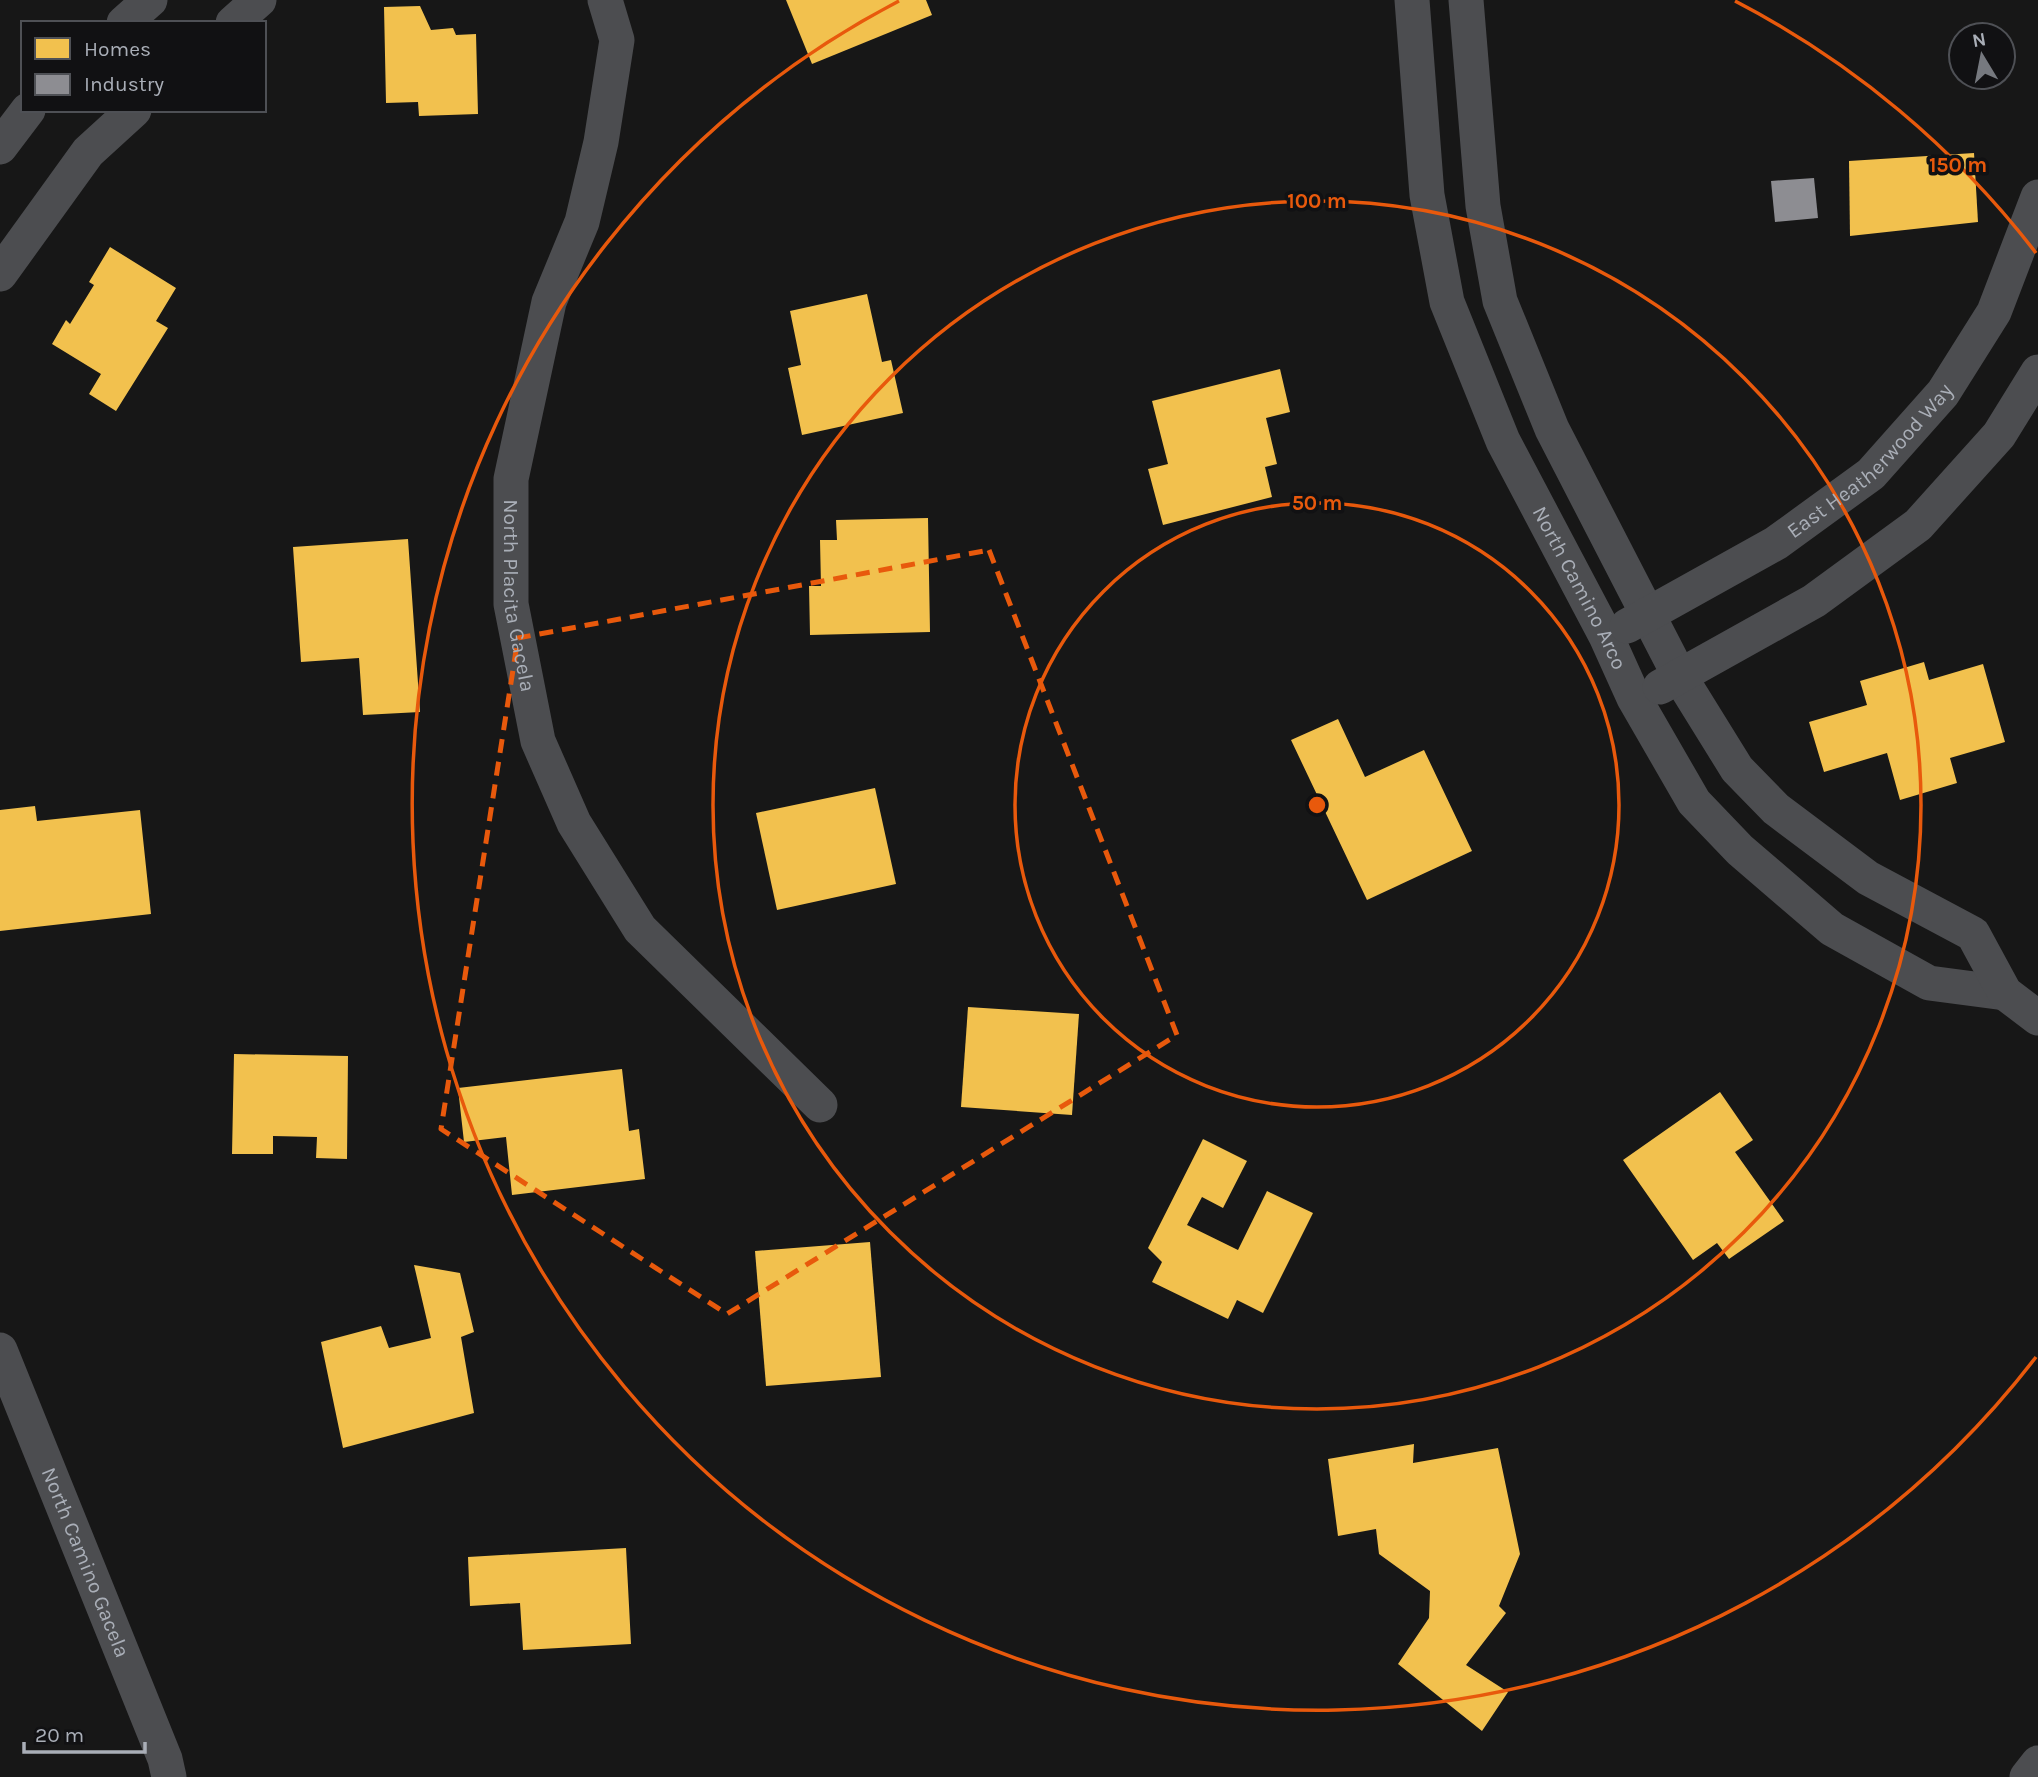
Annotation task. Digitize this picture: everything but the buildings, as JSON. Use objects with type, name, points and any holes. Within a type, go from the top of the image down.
[{"type":"street","points":[[126,21],[150,0]]},
{"type":"street","points":[[235,21],[259,0]]},
{"type":"street","name":"North Placita Gacela","points":[[605,0],[617,40],[601,142],[582,222],[549,302],[511,479],[514,618],[538,741],[574,823],[640,929],[820,1105]]},
{"type":"street","name":"North Camino Arco","points":[[1412,0],[1427,195],[1447,302],[1503,441],[1606,636],[1634,698],[1694,802],[1740,850],[1832,929],[1929,983],[2005,993]]},
{"type":"street","name":"North Camino Arco","points":[[1466,0],[1483,206],[1500,301],[1552,429],[1680,677],[1737,769],[1776,808],[1868,878],[1973,934],[2005,993],[2038,1018]]},
{"type":"street","points":[[0,147],[26,112]]},
{"type":"street","points":[[0,274],[88,152],[132,112]]},
{"type":"street","name":"East Heatherwood Way","points":[[1606,636],[1649,616],[1776,544],[1871,474],[1943,393],[1994,312],[2038,197]]},
{"type":"street","points":[[1634,698],[1680,677],[1814,601],[1918,525],[1999,435],[2038,372]]},
{"type":"street","name":"North Camino Gacela","points":[[0,1350],[161,1747],[169,1777]]},
{"type":"street","points":[[2027,1777],[2038,1763]]},
{"type":"highlighted area","points":[[989,550],[1177,1035],[727,1314],[441,1129],[518,638]]}]
